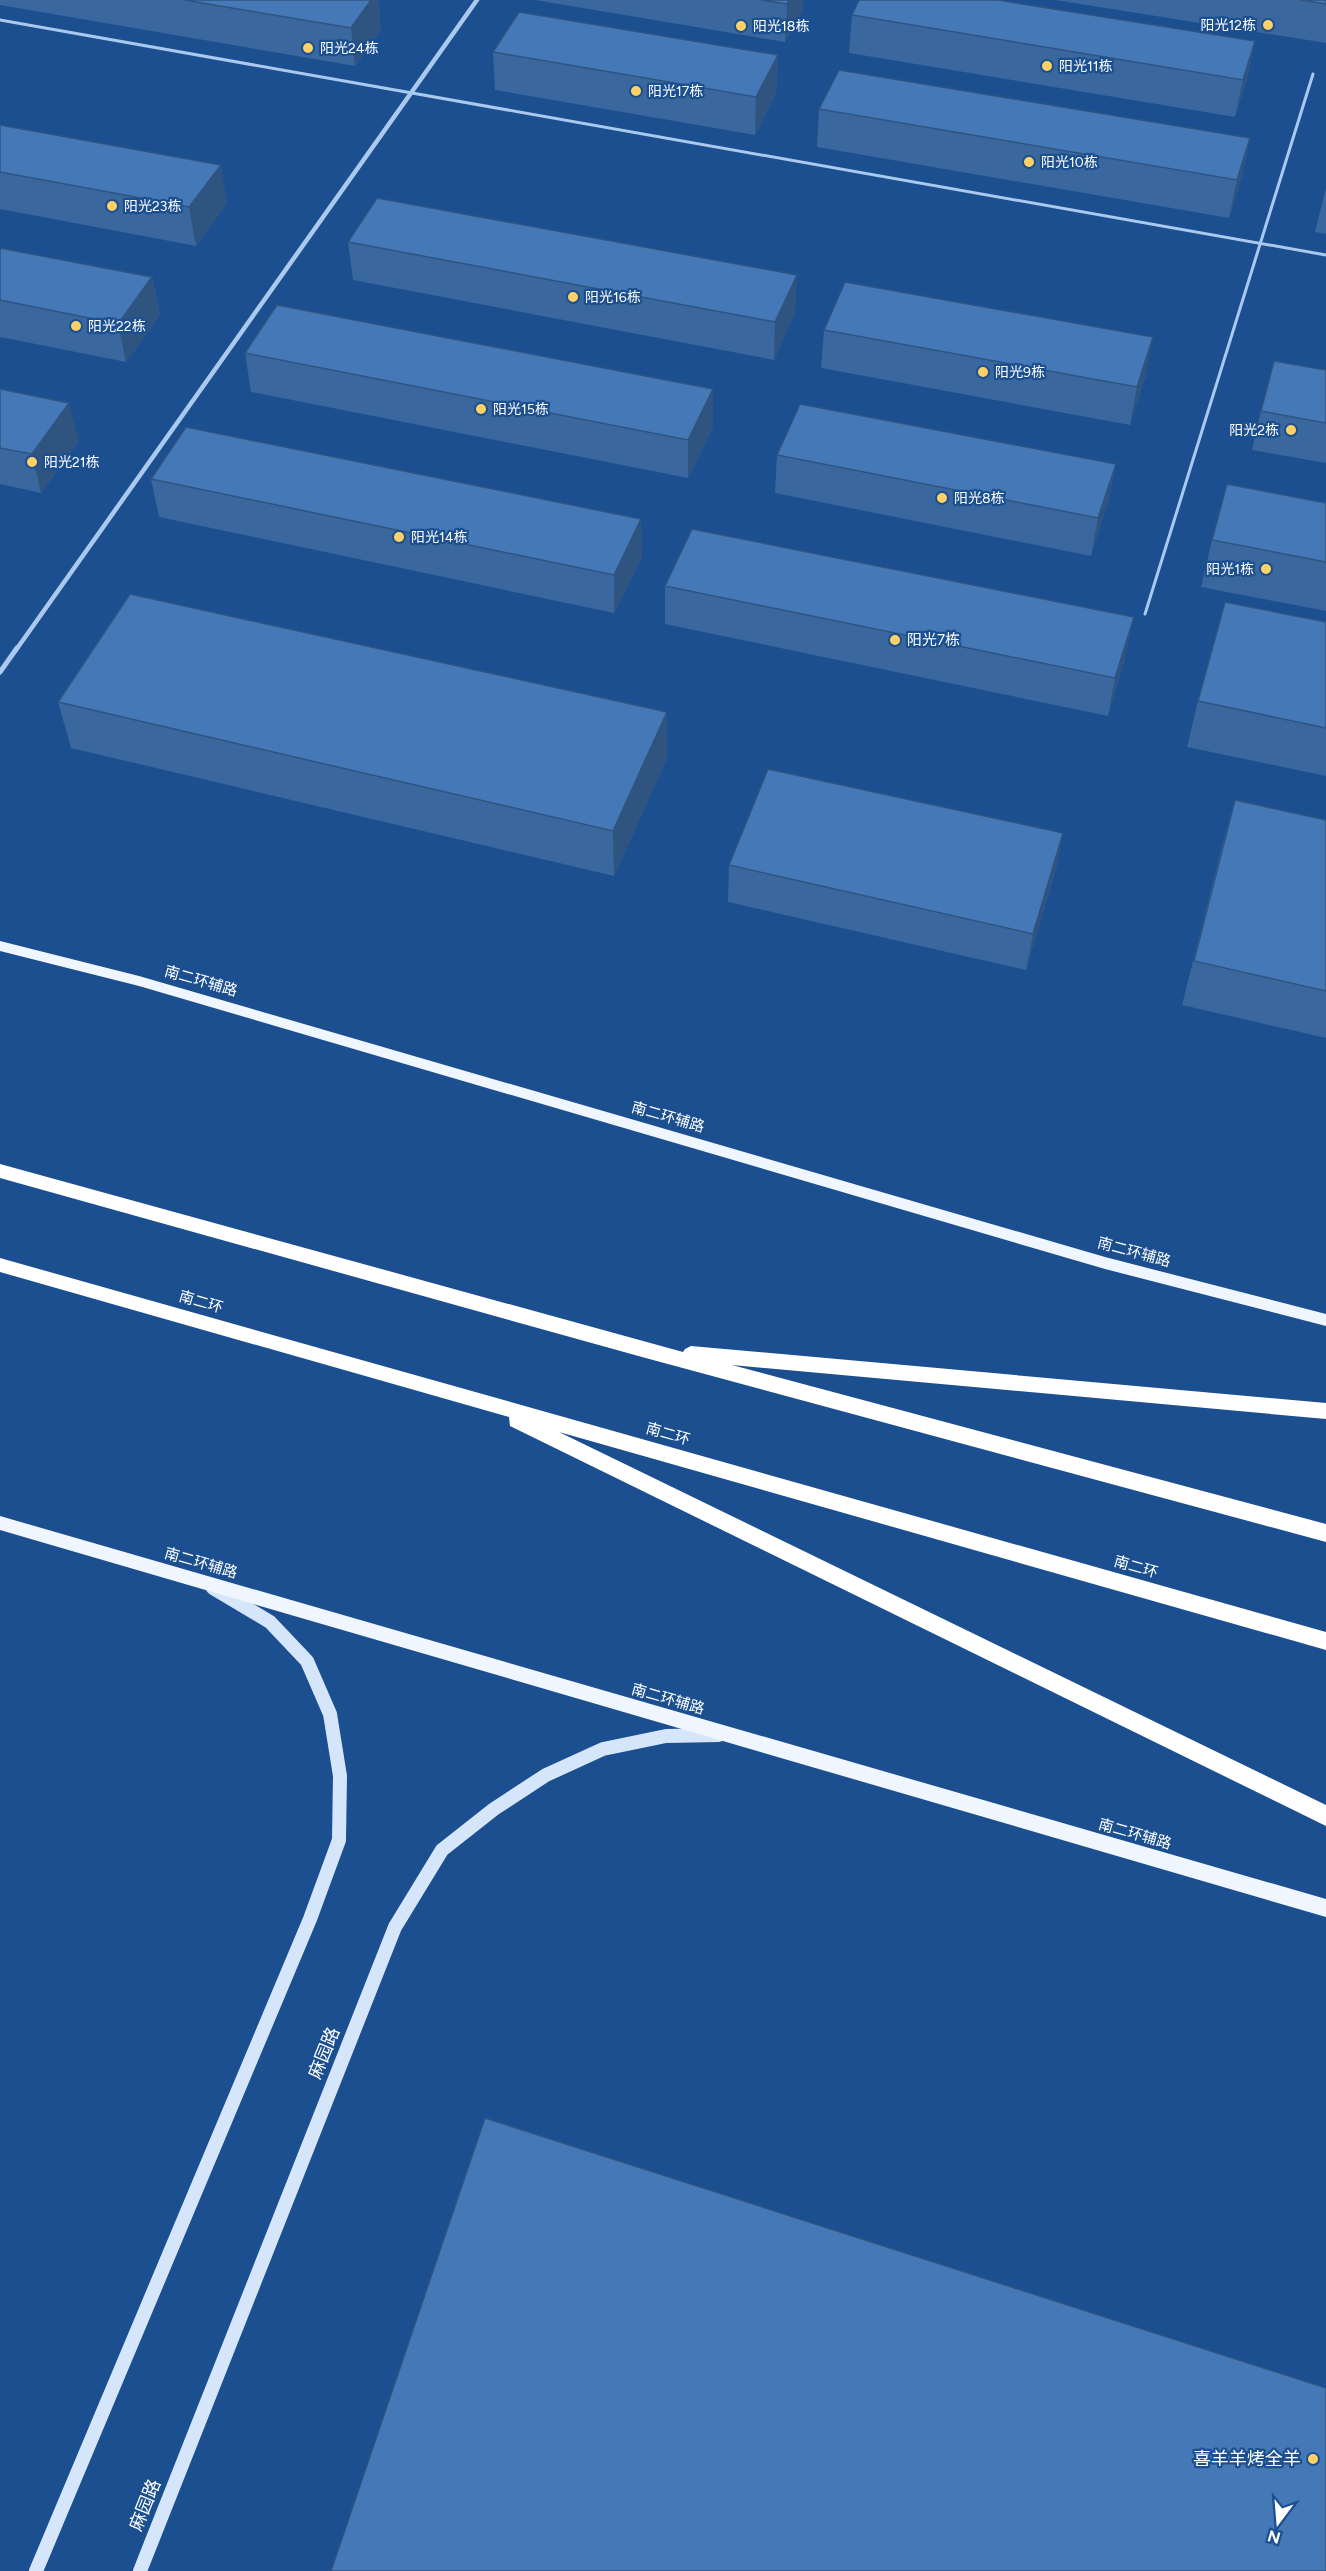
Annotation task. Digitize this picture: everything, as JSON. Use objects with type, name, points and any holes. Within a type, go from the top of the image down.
[{"type":"highway","points":[[0,1171],[642,1349],[1326,1533]]},
{"type":"highway","name":"南二环","points":[[0,1265],[1326,1641]]},
{"type":"highway","points":[[642,1349],[1326,1411]]},
{"type":"highway","points":[[475,1400],[1326,1816]]},
{"type":"main road","name":"南二环辅路","points":[[0,946],[139,981],[1105,1263],[1326,1320]]},
{"type":"main road","name":"南二环辅路","points":[[0,1523],[1326,1908]]},
{"type":"main road","points":[[36,2571],[305,1930],[339,1840],[340,1776],[330,1714],[307,1661],[270,1622],[204,1583]]},
{"type":"main road","name":"麻园路","points":[[140,2571],[395,1927],[442,1850],[494,1809],[546,1775],[603,1749],[666,1737],[726,1735]]},
{"type":"street","points":[[0,672],[477,0]]},
{"type":"lane","points":[[0,20],[1326,255]]},
{"type":"lane","points":[[1145,614],[1313,75]]},
{"type":"building","points":[[184,0],[371,0],[351,28]]},
{"type":"building","points":[[761,0],[789,0],[787,4]]},
{"type":"building","points":[[859,0],[998,0],[1255,41],[1243,80],[852,15]]},
{"type":"building","points":[[1301,0],[1326,0],[1326,4]]},
{"type":"building","points":[[519,12],[778,55],[756,97],[493,52]]},
{"type":"building","points":[[839,70],[1250,138],[1237,180],[819,109]]},
{"type":"building","points":[[0,125],[221,165],[189,207],[0,172]]},
{"type":"building","points":[[377,198],[797,275],[775,322],[348,242]]},
{"type":"building","points":[[0,248],[152,277],[118,324],[0,300]]},
{"type":"building","points":[[845,282],[1153,337],[1137,387],[824,330]]},
{"type":"building","points":[[277,305],[713,389],[688,440],[245,353]]},
{"type":"building","points":[[1274,361],[1326,370],[1326,423],[1261,411]]},
{"type":"building","points":[[0,389],[69,403],[32,454],[0,448]]},
{"type":"building","points":[[800,404],[1116,464],[1098,518],[777,455]]},
{"type":"building","points":[[186,427],[641,519],[614,575],[151,479]]},
{"type":"building","points":[[1227,484],[1326,503],[1326,562],[1212,540]]},
{"type":"building","points":[[692,529],[1134,617],[1115,678],[665,586]]},
{"type":"building","points":[[130,594],[667,712],[613,831],[58,702]]},
{"type":"building","points":[[1225,602],[1326,622],[1326,728],[1198,701]]},
{"type":"building","points":[[768,769],[1063,833],[1033,934],[729,865]]},
{"type":"building","points":[[1235,800],[1326,820],[1326,991],[1194,961]]},
{"type":"building","points":[[485,2118],[1326,2388],[1326,2571],[331,2571]]},
{"type":"place","name":"阳光12栋","points":[[1268,25]]},
{"type":"place","name":"阳光18栋","points":[[741,26]]},
{"type":"place","name":"阳光24栋","points":[[308,48]]},
{"type":"place","name":"阳光11栋","points":[[1047,66]]},
{"type":"place","name":"阳光17栋","points":[[636,91]]},
{"type":"place","name":"阳光10栋","points":[[1029,162]]},
{"type":"place","name":"阳光23栋","points":[[112,206]]},
{"type":"place","name":"阳光16栋","points":[[573,297]]},
{"type":"place","name":"阳光22栋","points":[[76,326]]},
{"type":"place","name":"阳光9栋","points":[[983,372]]},
{"type":"place","name":"阳光15栋","points":[[481,409]]},
{"type":"place","name":"阳光2栋","points":[[1291,430]]},
{"type":"place","name":"阳光21栋","points":[[32,462]]},
{"type":"place","name":"阳光8栋","points":[[942,498]]},
{"type":"place","name":"阳光14栋","points":[[399,537]]},
{"type":"place","name":"阳光1栋","points":[[1266,569]]},
{"type":"place","name":"阳光7栋","points":[[895,640]]},
{"type":"place","name":"喜羊羊烤全羊","points":[[1313,2459]]}]
